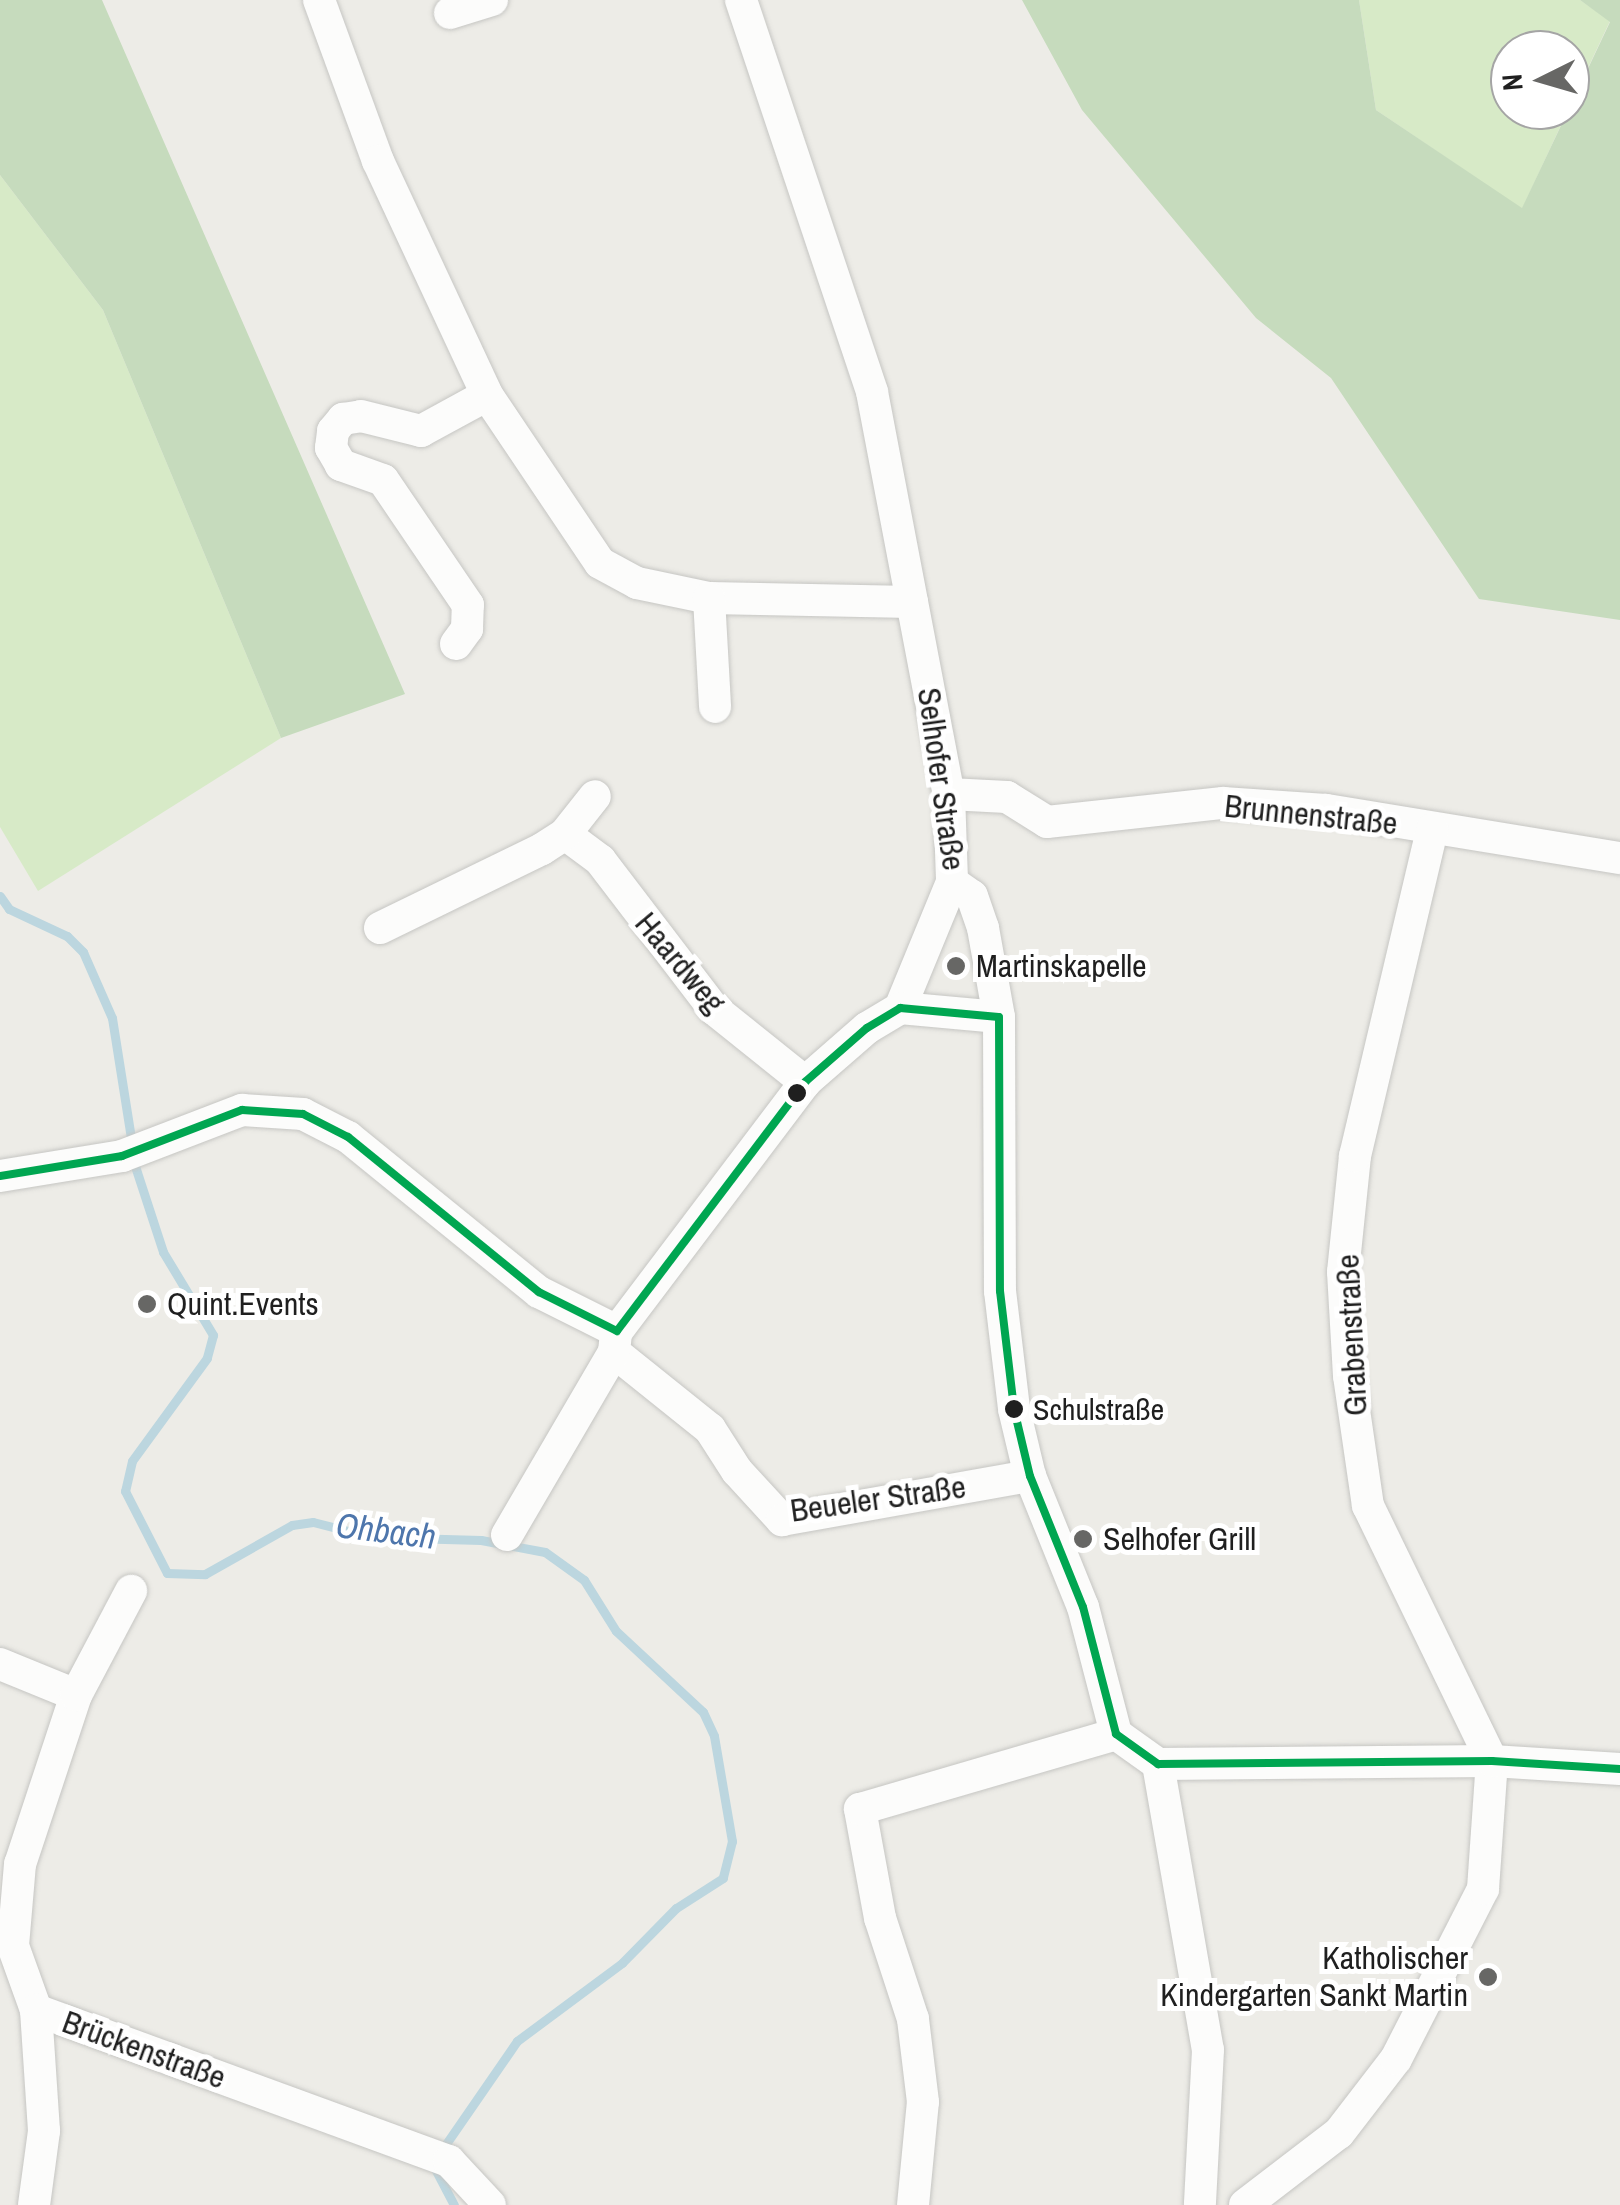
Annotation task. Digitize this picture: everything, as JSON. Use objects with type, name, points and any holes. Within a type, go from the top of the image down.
[{"type":"street","points":[[319,0],[378,161],[487,394],[600,562],[637,584],[710,598],[912,602]]},
{"type":"street","points":[[450,13],[492,0]]},
{"type":"street","name":"Selhofer Straße","points":[[741,0],[872,392],[948,794],[952,882],[972,896],[984,928],[999,1017],[1000,1290],[1030,1476],[1070,1569],[1116,1734]]},
{"type":"street","points":[[456,644],[467,628],[468,605],[383,480],[341,466],[331,448],[333,431],[342,419],[362,416],[422,431],[487,394]]},
{"type":"street","points":[[710,598],[715,707]]},
{"type":"street","name":"Brunnenstraße","points":[[948,794],[1007,797],[1046,822],[1223,803],[1326,810],[1620,858]]},
{"type":"street","points":[[380,928],[566,834],[595,796]]},
{"type":"street","name":"Grabenstraße","points":[[1432,828],[1355,1156],[1344,1272],[1349,1376],[1368,1506],[1492,1761]]},
{"type":"street","name":"Haardweg","points":[[566,834],[600,860],[714,1009],[804,1082]]},
{"type":"street","points":[[506,1535],[615,1341],[804,1082],[900,1008],[952,882]]},
{"type":"street","points":[[900,1008],[999,1017]]},
{"type":"street","name":"Beueler Straße","points":[[0,1176],[132,1153],[242,1110],[303,1114],[348,1137],[539,1292],[615,1341],[710,1429],[737,1471],[782,1520],[1030,1476]]},
{"type":"street","name":"Brückenstraße","points":[[131,1592],[76,1694],[20,1864],[14,1946],[36,2010],[438,2158],[490,2205]]},
{"type":"street","points":[[0,1664],[76,1694]]},
{"type":"street","points":[[913,2205],[923,2102],[913,2018],[880,1918],[860,1808],[1116,1734],[1158,1764],[1492,1761],[1620,1768]]},
{"type":"street","points":[[1245,2205],[1339,2133],[1396,2059],[1483,1888],[1492,1761]]},
{"type":"street","points":[[1158,1764],[1208,2050],[1200,2205]]},
{"type":"street","points":[[34,2205],[44,2131],[36,2010]]},
{"type":"green space","points":[[0,0],[102,0],[405,694],[281,738],[103,310],[0,175]]},
{"type":"green space","points":[[1022,0],[1359,0],[1376,110],[1522,208],[1559,130],[1590,130],[1590,64],[1610,22],[1580,0],[1620,0],[1620,620],[1479,599],[1331,378],[1256,318],[1082,110]]},
{"type":"green space","points":[[1359,0],[1580,0],[1610,21],[1590,64],[1590,30],[1490,30],[1490,130],[1559,130],[1522,209],[1376,110]]},
{"type":"green space","points":[[0,175],[103,310],[281,738],[38,891],[0,827]]},
{"type":"waterway","name":"Ohbach","points":[[0,896],[9,909],[67,936],[83,952],[112,1018],[132,1144]]},
{"type":"waterway","name":"Ohbach","points":[[133,1160],[163,1252],[213,1335],[207,1358],[132,1461],[125,1491],[167,1573],[205,1574],[292,1525],[313,1522],[372,1537],[481,1540],[545,1552],[584,1580],[616,1631],[703,1712],[714,1736],[732,1841],[723,1878],[676,1908],[622,1963],[517,2041],[441,2151]]},
{"type":"waterway","name":"Ohbach","points":[[433,2165],[454,2205]]},
{"type":"transit line","points":[[617,1331],[805,1082],[867,1028],[900,1008],[999,1017]]},
{"type":"transit line","points":[[999,1017],[1000,1291],[1014,1409],[1030,1476],[1083,1607],[1116,1734]]},
{"type":"transit line","points":[[0,1176],[122,1156],[242,1110],[303,1114],[348,1137],[539,1292],[617,1331]]},
{"type":"transit line","points":[[1116,1734],[1158,1764],[1492,1761],[1620,1769]]},
{"type":"place","name":"Martinskapelle","points":[[956,966]]},
{"type":"place","name":"Quint.Events","points":[[147,1304]]},
{"type":"place","name":"Schulstraße","points":[[1014,1409]]},
{"type":"place","name":"Selhofer Grill","points":[[1083,1539]]},
{"type":"place","name":"Katholischer Kindergarten Sankt Martin","points":[[1488,1977]]}]
